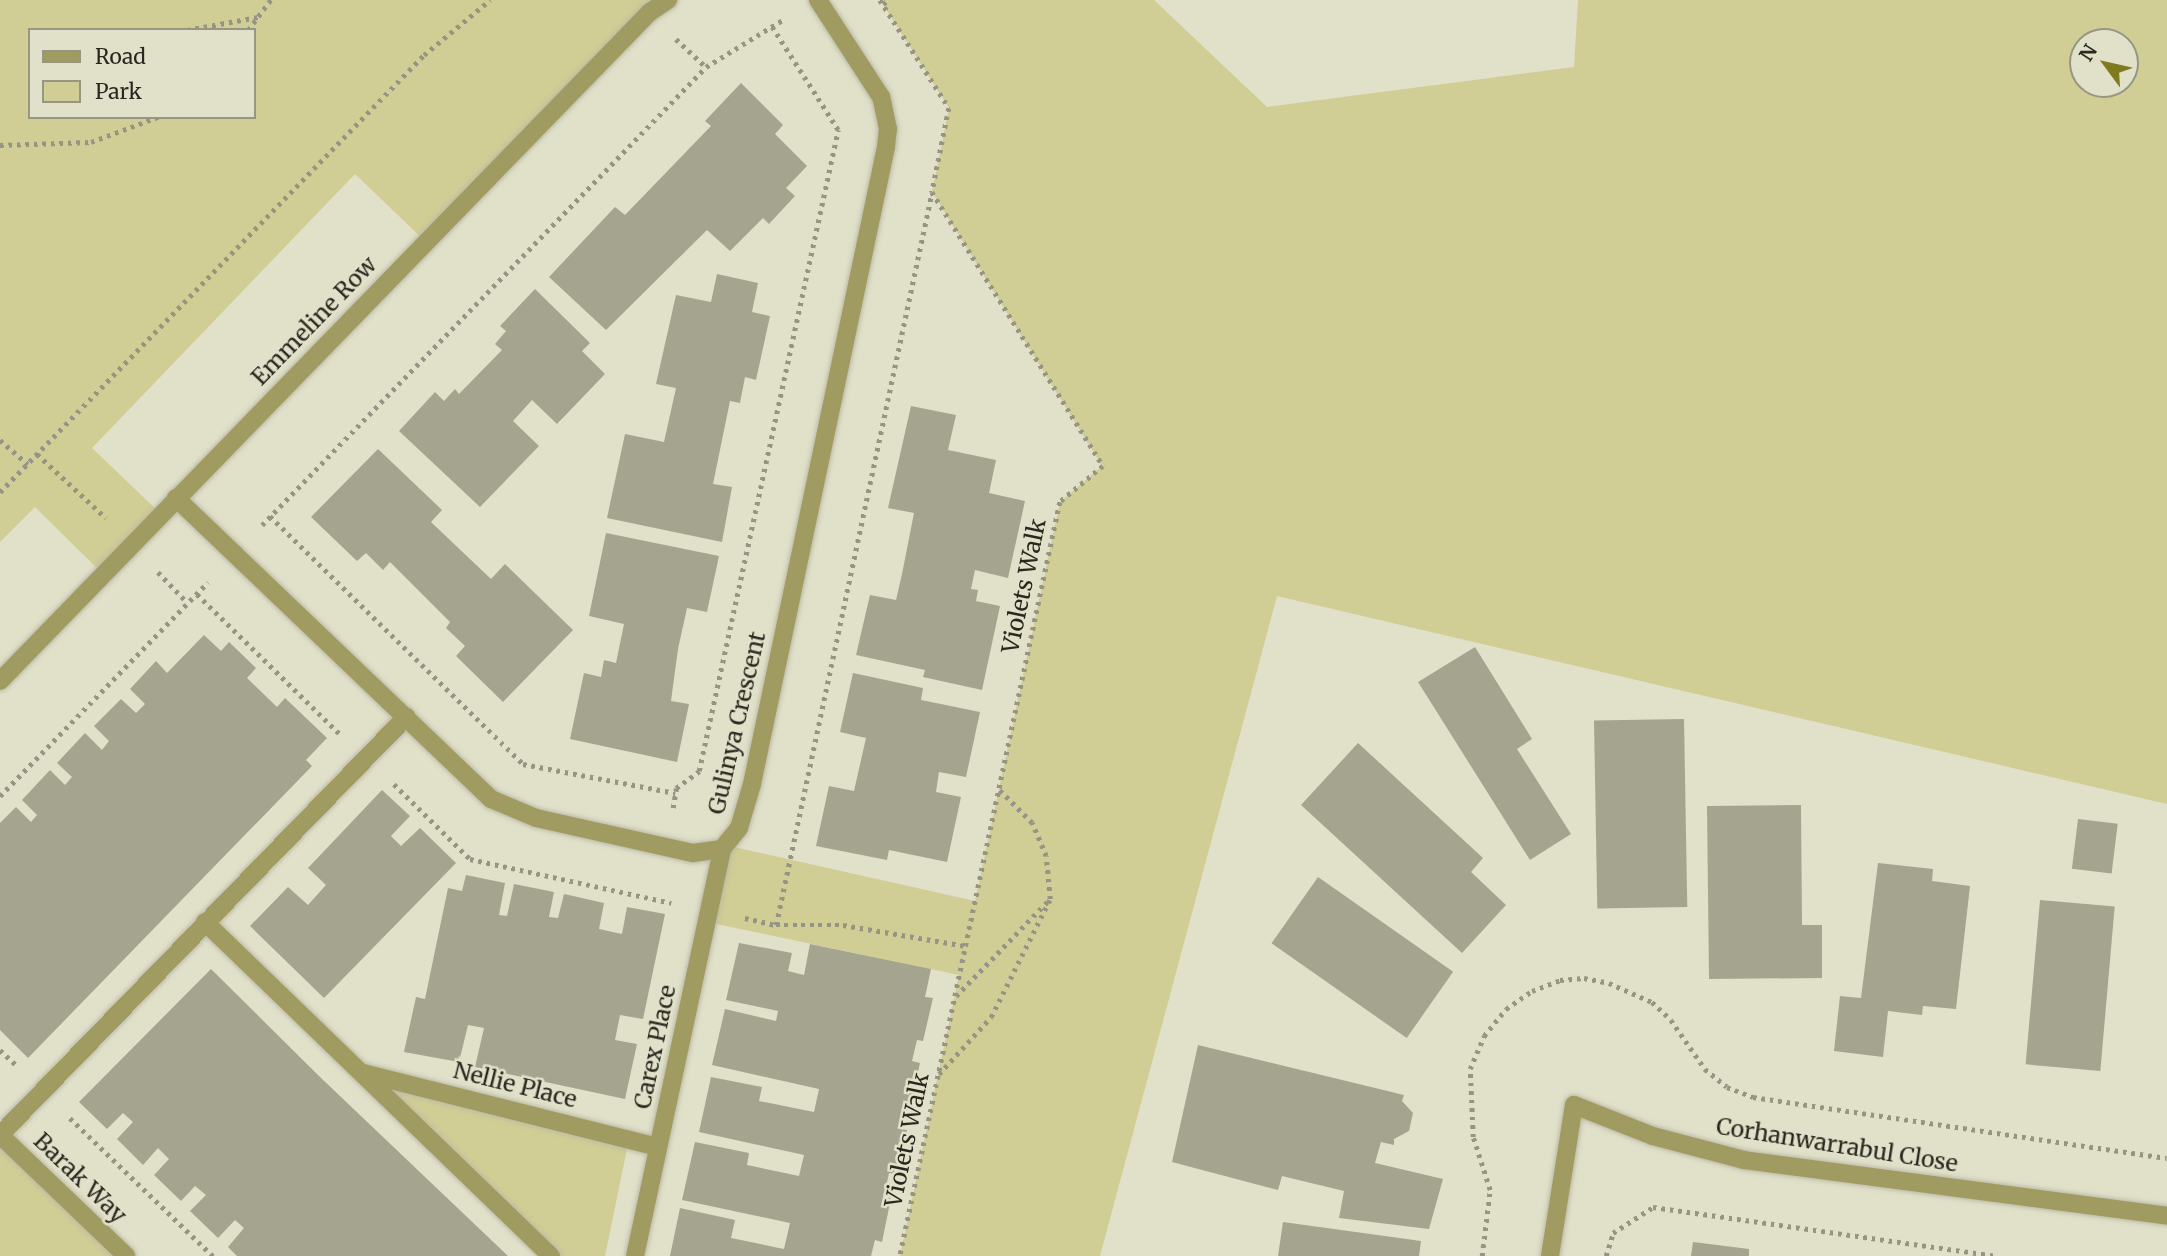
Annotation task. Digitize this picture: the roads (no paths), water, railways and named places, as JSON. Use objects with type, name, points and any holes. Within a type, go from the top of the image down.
[{"type":"street","name":"Emmeline Row","points":[[0,681],[650,12],[668,0]]},
{"type":"street","name":"Gulinya Crescent","points":[[176,498],[480,789],[520,813],[693,853],[722,849],[739,828],[752,784],[886,148],[888,129],[881,97],[818,0]]},
{"type":"street","points":[[0,1135],[406,717]]},
{"type":"street","name":"Carex Place","points":[[635,1256],[722,849]]},
{"type":"street","points":[[205,922],[551,1256]]},
{"type":"street","name":"Nellie Place","points":[[359,1072],[658,1147]]},
{"type":"street","name":"Corhanwarrabul Close","points":[[1550,1256],[1574,1105],[1653,1136],[1744,1160],[2167,1216]]},
{"type":"street","name":"Barak Way","points":[[0,1135],[126,1256]]}]
